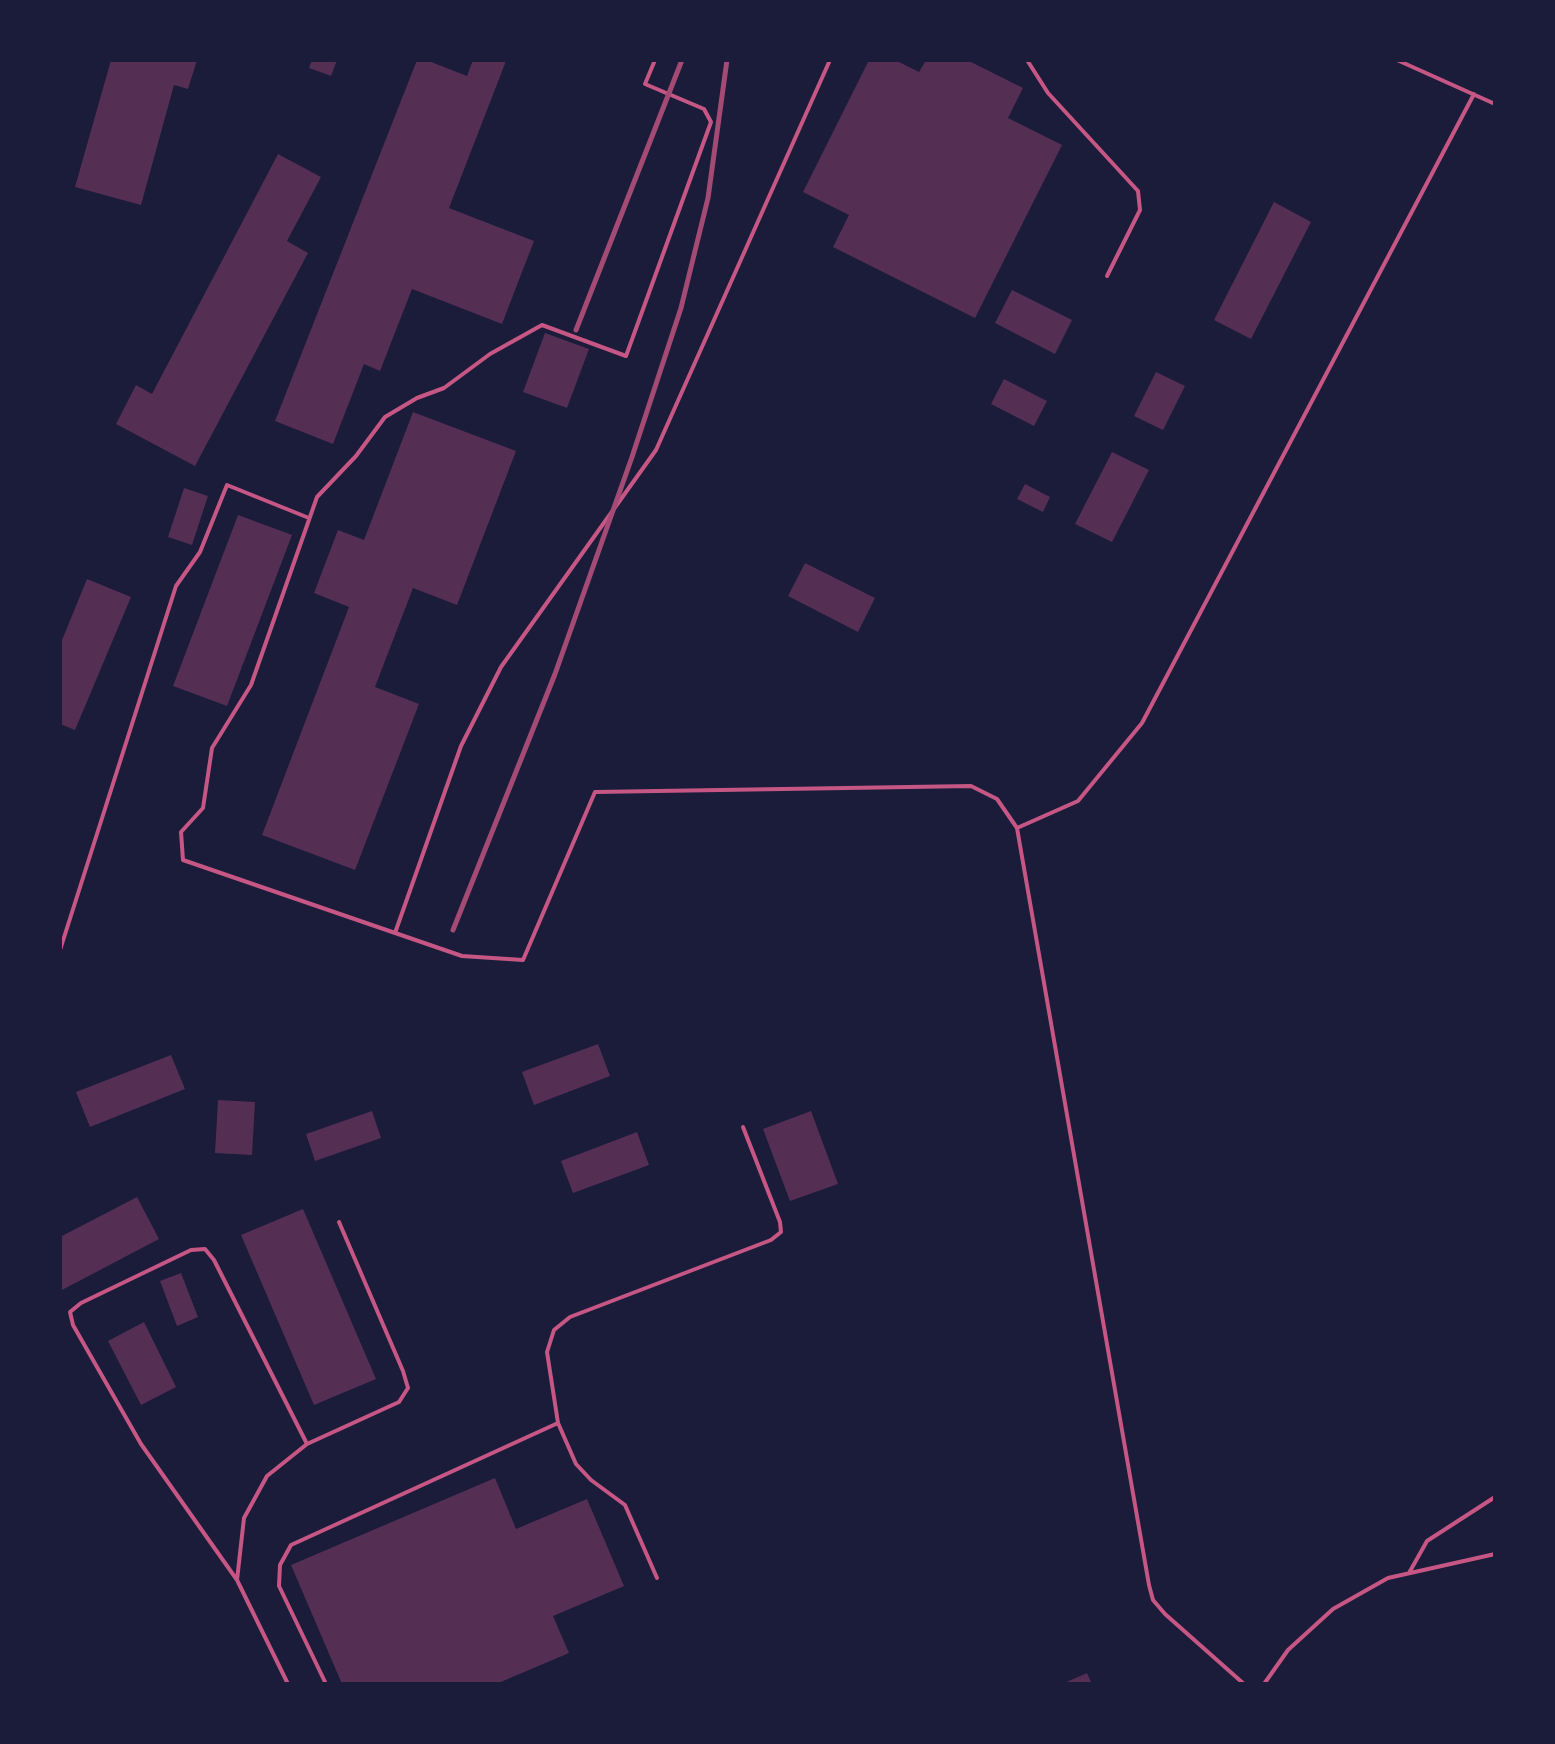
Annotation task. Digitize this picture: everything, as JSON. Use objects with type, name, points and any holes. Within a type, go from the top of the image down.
[{"type":"lane","points":[[655,60],[645,84],[704,109],[711,122],[626,356],[542,325],[490,354],[444,388],[417,398],[385,417],[356,456],[317,497],[251,685],[212,748],[203,808],[181,832],[183,860],[462,956],[523,960],[595,792],[971,786],[997,799],[1017,828],[1153,1600],[1244,1684]]},
{"type":"lane","points":[[395,933],[461,746],[501,667],[656,450],[830,60]]},
{"type":"lane","points":[[1027,60],[1048,93],[1138,191],[1140,210],[1107,276]]},
{"type":"lane","points":[[1397,60],[1495,104]]},
{"type":"lane","points":[[1017,828],[1078,801],[1142,723],[1474,94]]},
{"type":"lane","points":[[60,950],[176,586],[200,552],[227,485],[309,518]]},
{"type":"lane","points":[[657,1578],[625,1505],[591,1480],[576,1464],[558,1423],[547,1352],[554,1330],[570,1317],[771,1240],[781,1232],[780,1222],[743,1127]]},
{"type":"lane","points":[[237,1580],[244,1518],[267,1476],[307,1444],[399,1402],[408,1388],[339,1222]]},
{"type":"lane","points":[[288,1684],[237,1580],[141,1444],[73,1325],[70,1312],[81,1303],[191,1250],[205,1249],[214,1260],[307,1444]]},
{"type":"lane","points":[[326,1684],[279,1586],[280,1565],[291,1545],[558,1423]]},
{"type":"lane","points":[[1409,1573],[1427,1541],[1495,1497]]},
{"type":"lane","points":[[1264,1684],[1288,1650],[1333,1609],[1388,1578],[1495,1554]]},
{"type":"building","points":[[111,60],[197,60],[188,89],[174,85],[141,205],[75,187]]},
{"type":"building","points":[[312,60],[337,60],[331,76],[309,68]]},
{"type":"building","points":[[417,60],[426,60],[467,76],[473,60],[506,61],[449,208],[534,241],[502,324],[412,289],[380,371],[364,364],[333,444],[275,421]]},
{"type":"building","points":[[869,60],[895,60],[919,72],[926,60],[967,60],[1023,88],[1008,118],[1062,145],[975,318],[833,247],[849,215],[803,192]]},
{"type":"building","points":[[278,154],[321,177],[287,241],[308,253],[195,466],[116,424],[136,385],[152,394]]},
{"type":"building","points":[[1274,202],[1311,222],[1251,339],[1214,320]]},
{"type":"building","points":[[1012,290],[1072,320],[1055,354],[995,323]]},
{"type":"building","points":[[545,333],[589,349],[567,408],[523,392]]},
{"type":"building","points":[[1156,372],[1185,386],[1163,430],[1134,416]]},
{"type":"building","points":[[1004,379],[1047,401],[1034,426],[991,404]]},
{"type":"building","points":[[413,412],[516,451],[457,605],[413,588],[375,687],[419,704],[355,870],[262,835],[349,607],[314,593],[338,530],[364,540]]},
{"type":"building","points":[[1112,452],[1149,470],[1112,542],[1075,524]]},
{"type":"building","points":[[1025,484],[1050,497],[1043,512],[1017,499]]},
{"type":"building","points":[[184,488],[208,496],[192,545],[168,537]]},
{"type":"building","points":[[238,515],[292,535],[227,706],[173,686]]},
{"type":"building","points":[[805,563],[875,598],[858,632],[788,596]]},
{"type":"building","points":[[87,579],[131,597],[75,730],[60,724],[60,645]]},
{"type":"building","points":[[598,1044],[610,1076],[534,1105],[522,1072]]},
{"type":"building","points":[[171,1055],[185,1089],[90,1127],[76,1092]]},
{"type":"building","points":[[218,1100],[255,1102],[252,1155],[215,1153]]},
{"type":"building","points":[[372,1111],[381,1138],[315,1161],[306,1134]]},
{"type":"building","points":[[811,1111],[838,1184],[790,1201],[763,1129]]},
{"type":"building","points":[[637,1132],[649,1165],[573,1193],[561,1161]]},
{"type":"building","points":[[137,1197],[159,1239],[60,1291],[60,1237]]},
{"type":"building","points":[[303,1209],[376,1379],[314,1405],[241,1235]]},
{"type":"building","points":[[181,1273],[198,1317],[177,1326],[160,1281]]},
{"type":"building","points":[[144,1322],[176,1387],[141,1405],[108,1341]]},
{"type":"building","points":[[495,1478],[516,1529],[587,1499],[624,1586],[553,1616],[569,1653],[496,1684],[342,1684],[291,1565]]},
{"type":"building","points":[[1087,1673],[1092,1684],[1062,1684]]},
{"type":"railway","points":[[576,330],[682,60]]},
{"type":"railway","points":[[453,930],[555,674],[681,308],[708,198],[727,60]]}]
